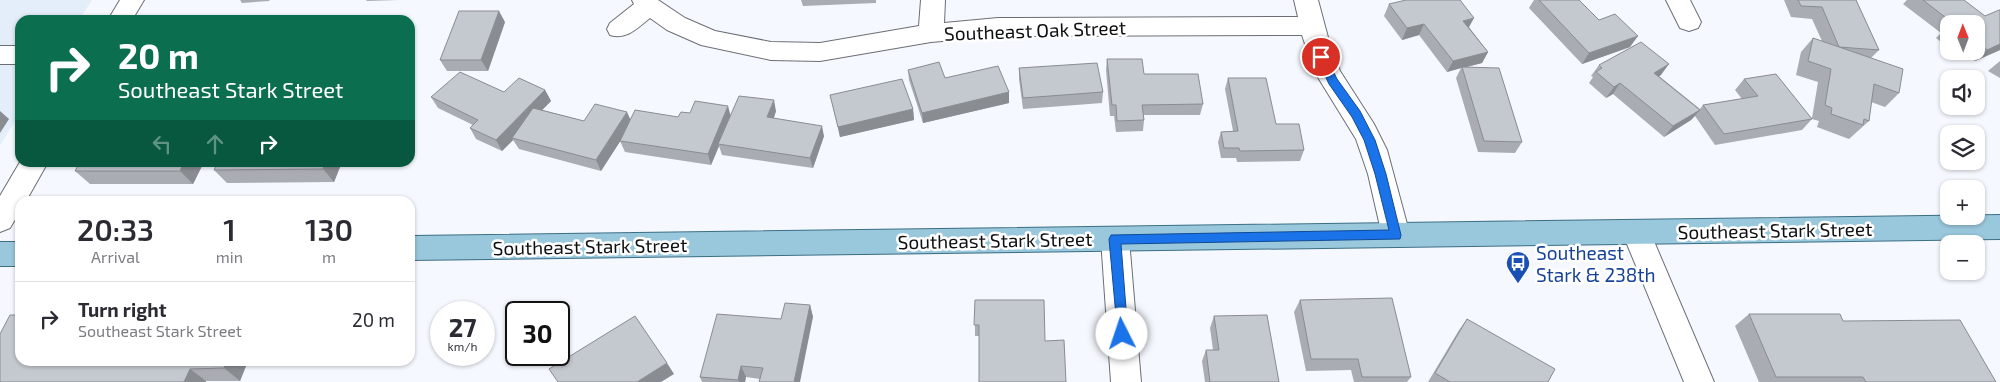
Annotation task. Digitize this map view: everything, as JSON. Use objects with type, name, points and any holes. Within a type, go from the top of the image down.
[{"type":"main road","name":"Southeast Stark Street","points":[[415,248],[2000,227]]},
{"type":"main road","points":[[0,254],[15,254]]},
{"type":"street","points":[[123,15],[132,0]]},
{"type":"street","points":[[931,33],[933,0]]},
{"type":"street","points":[[1306,0],[1321,57],[1332,81],[1356,114],[1369,140],[1396,235]]},
{"type":"street","points":[[1678,0],[1689,22]]},
{"type":"street","name":"Southeast Oak Street","points":[[619,29],[646,3],[676,24],[710,39],[771,51],[820,52],[931,33],[998,27],[1312,26]]},
{"type":"street","points":[[0,55],[15,55]]},
{"type":"street","points":[[0,220],[32,167]]},
{"type":"street","points":[[1636,232],[1699,382]]},
{"type":"street","points":[[1115,239],[1126,382]]},
{"type":"shaded area","points":[[0,0],[92,0],[82,15],[15,15],[15,121],[0,145]]},
{"type":"building","points":[[1406,0],[1460,0],[1474,18],[1463,21],[1488,52],[1453,61],[1424,24],[1407,28],[1389,4]]},
{"type":"building","points":[[1539,0],[1579,0],[1599,20],[1615,14],[1638,36],[1589,53]]},
{"type":"building","points":[[1798,0],[1856,0],[1879,50],[1839,47],[1822,7],[1801,6]]},
{"type":"building","points":[[1923,0],[1964,0],[1984,15],[1942,15]]},
{"type":"building","points":[[2000,10],[2000,44],[1987,50],[1985,48],[1985,16]]},
{"type":"building","points":[[459,11],[499,11],[481,60],[440,60]]},
{"type":"building","points":[[1813,38],[1903,69],[1899,93],[1874,84],[1869,121],[1864,119],[1863,125],[1831,114],[1832,108],[1825,105],[1831,69],[1808,61]]},
{"type":"building","points":[[1641,42],[1669,64],[1654,73],[1700,110],[1673,126],[1620,83],[1614,87],[1596,72],[1602,68],[1599,65]]},
{"type":"building","points":[[1107,59],[1142,59],[1144,74],[1198,74],[1203,104],[1142,105],[1144,120],[1117,121],[1116,105],[1112,105]]},
{"type":"building","points":[[939,62],[945,78],[998,66],[1009,92],[922,113],[908,70]]},
{"type":"building","points":[[1097,63],[1103,92],[1023,98],[1019,68]]},
{"type":"building","points":[[1462,67],[1499,68],[1522,142],[1484,141]]},
{"type":"building","points":[[460,72],[504,92],[519,78],[545,90],[496,140],[470,128],[478,120],[431,97]]},
{"type":"building","points":[[1776,74],[1812,119],[1724,134],[1703,105],[1758,96],[1744,79]]},
{"type":"building","points":[[1228,78],[1266,78],[1276,124],[1299,124],[1304,150],[1240,151],[1239,148],[1224,148],[1221,132],[1238,131]]},
{"type":"building","points":[[902,79],[913,109],[838,127],[830,95]]},
{"type":"building","points":[[739,96],[774,100],[767,117],[822,126],[810,158],[718,144]]},
{"type":"building","points":[[695,101],[728,106],[708,154],[620,141],[635,110],[678,117],[681,112],[690,113]]},
{"type":"building","points":[[595,104],[627,112],[596,160],[512,138],[533,108],[584,121]]},
{"type":"building","points":[[77,167],[182,167],[180,171],[75,171]]},
{"type":"building","points":[[216,167],[324,167],[323,169],[214,170]]},
{"type":"building","points":[[1392,298],[1411,377],[1362,377],[1358,359],[1311,359],[1300,300]]},
{"type":"building","points":[[975,300],[1044,300],[1045,341],[1064,340],[1066,382],[979,382],[979,325],[974,325]]},
{"type":"building","points":[[785,303],[810,305],[794,382],[759,382],[763,368],[741,366],[738,380],[700,377],[717,314],[781,319]]},
{"type":"building","points":[[1749,314],[1840,314],[1843,321],[1960,320],[1996,382],[1866,382],[1863,377],[1776,377]]},
{"type":"building","points":[[10,315],[15,315],[15,366],[225,366],[224,368],[190,369],[184,382],[0,382],[0,334]]},
{"type":"building","points":[[1267,315],[1279,382],[1210,382],[1206,350],[1219,350],[1214,316]]},
{"type":"building","points":[[635,316],[667,363],[637,382],[558,382],[549,369],[554,366],[570,366],[570,356]]},
{"type":"building","points":[[1467,319],[1555,369],[1548,382],[1450,382],[1435,373]]},
{"type":"place","name":"Southeast Stark & 238th","points":[[1518,284]]},
{"type":"route","points":[[1122,334],[1115,239],[1396,235],[1369,140],[1356,114],[1332,81],[1321,57]]}]
